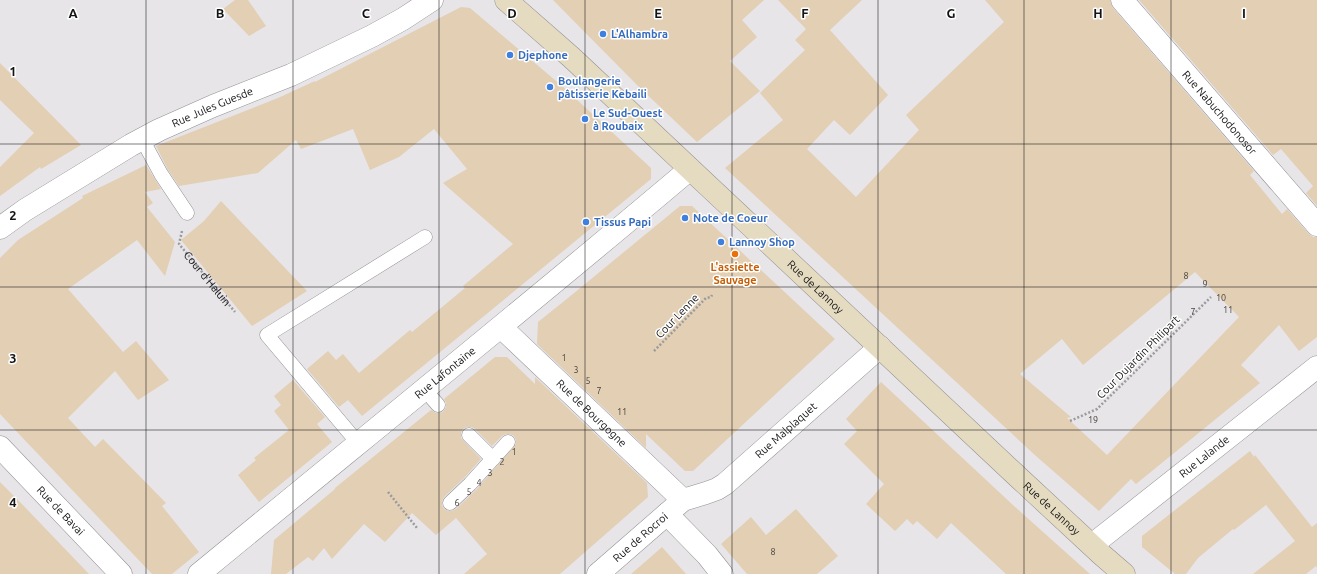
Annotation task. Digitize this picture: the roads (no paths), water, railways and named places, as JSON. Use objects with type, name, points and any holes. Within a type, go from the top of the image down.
[{"type":"main road","name":"Rue de Lannoy","points":[[506,0],[572,57],[1018,477],[1124,574]]},
{"type":"street","name":"Rue Jules Guesde","points":[[0,228],[25,210],[142,139],[185,118],[291,75],[372,36],[403,19],[432,0]]},
{"type":"street","name":"Rue Nabuchodonosor","points":[[1122,0],[1317,225]]},
{"type":"street","name":"Rue Lafontaine","points":[[199,574],[358,443],[431,397],[501,327],[690,169]]},
{"type":"street","name":"Rue de Bourgogne","points":[[501,327],[675,507],[706,555],[722,574]]},
{"type":"street","name":"Rue Malplaquet","points":[[675,507],[725,484],[880,347]]},
{"type":"street","name":"Rue Lalande","points":[[1092,545],[1317,367]]},
{"type":"street","name":"Rue de Bavai","points":[[0,447],[121,574]]},
{"type":"street","name":"Rue de Rocroi","points":[[598,574],[675,507]]},
{"type":"lane","points":[[142,139],[161,174],[187,213]]},
{"type":"lane","points":[[358,443],[267,335],[425,237]]},
{"type":"lane","points":[[469,435],[493,459]]},
{"type":"lane","points":[[450,503],[470,484],[508,442]]},
{"type":"place","name":"L'Alhambra","points":[[603,34]]},
{"type":"place","name":"Djephone","points":[[510,55]]},
{"type":"place","name":"Boulangerie pâtisserie Kebaili","points":[[550,87]]},
{"type":"place","name":"Le Sud-Ouest à Roubaix","points":[[585,119]]},
{"type":"place","name":"Note de Coeur","points":[[685,218]]},
{"type":"place","name":"Tissus Papi","points":[[586,222]]},
{"type":"place","name":"Lannoy Shop","points":[[721,242]]},
{"type":"place","name":"L'assiette Sauvage","points":[[735,254]]}]
